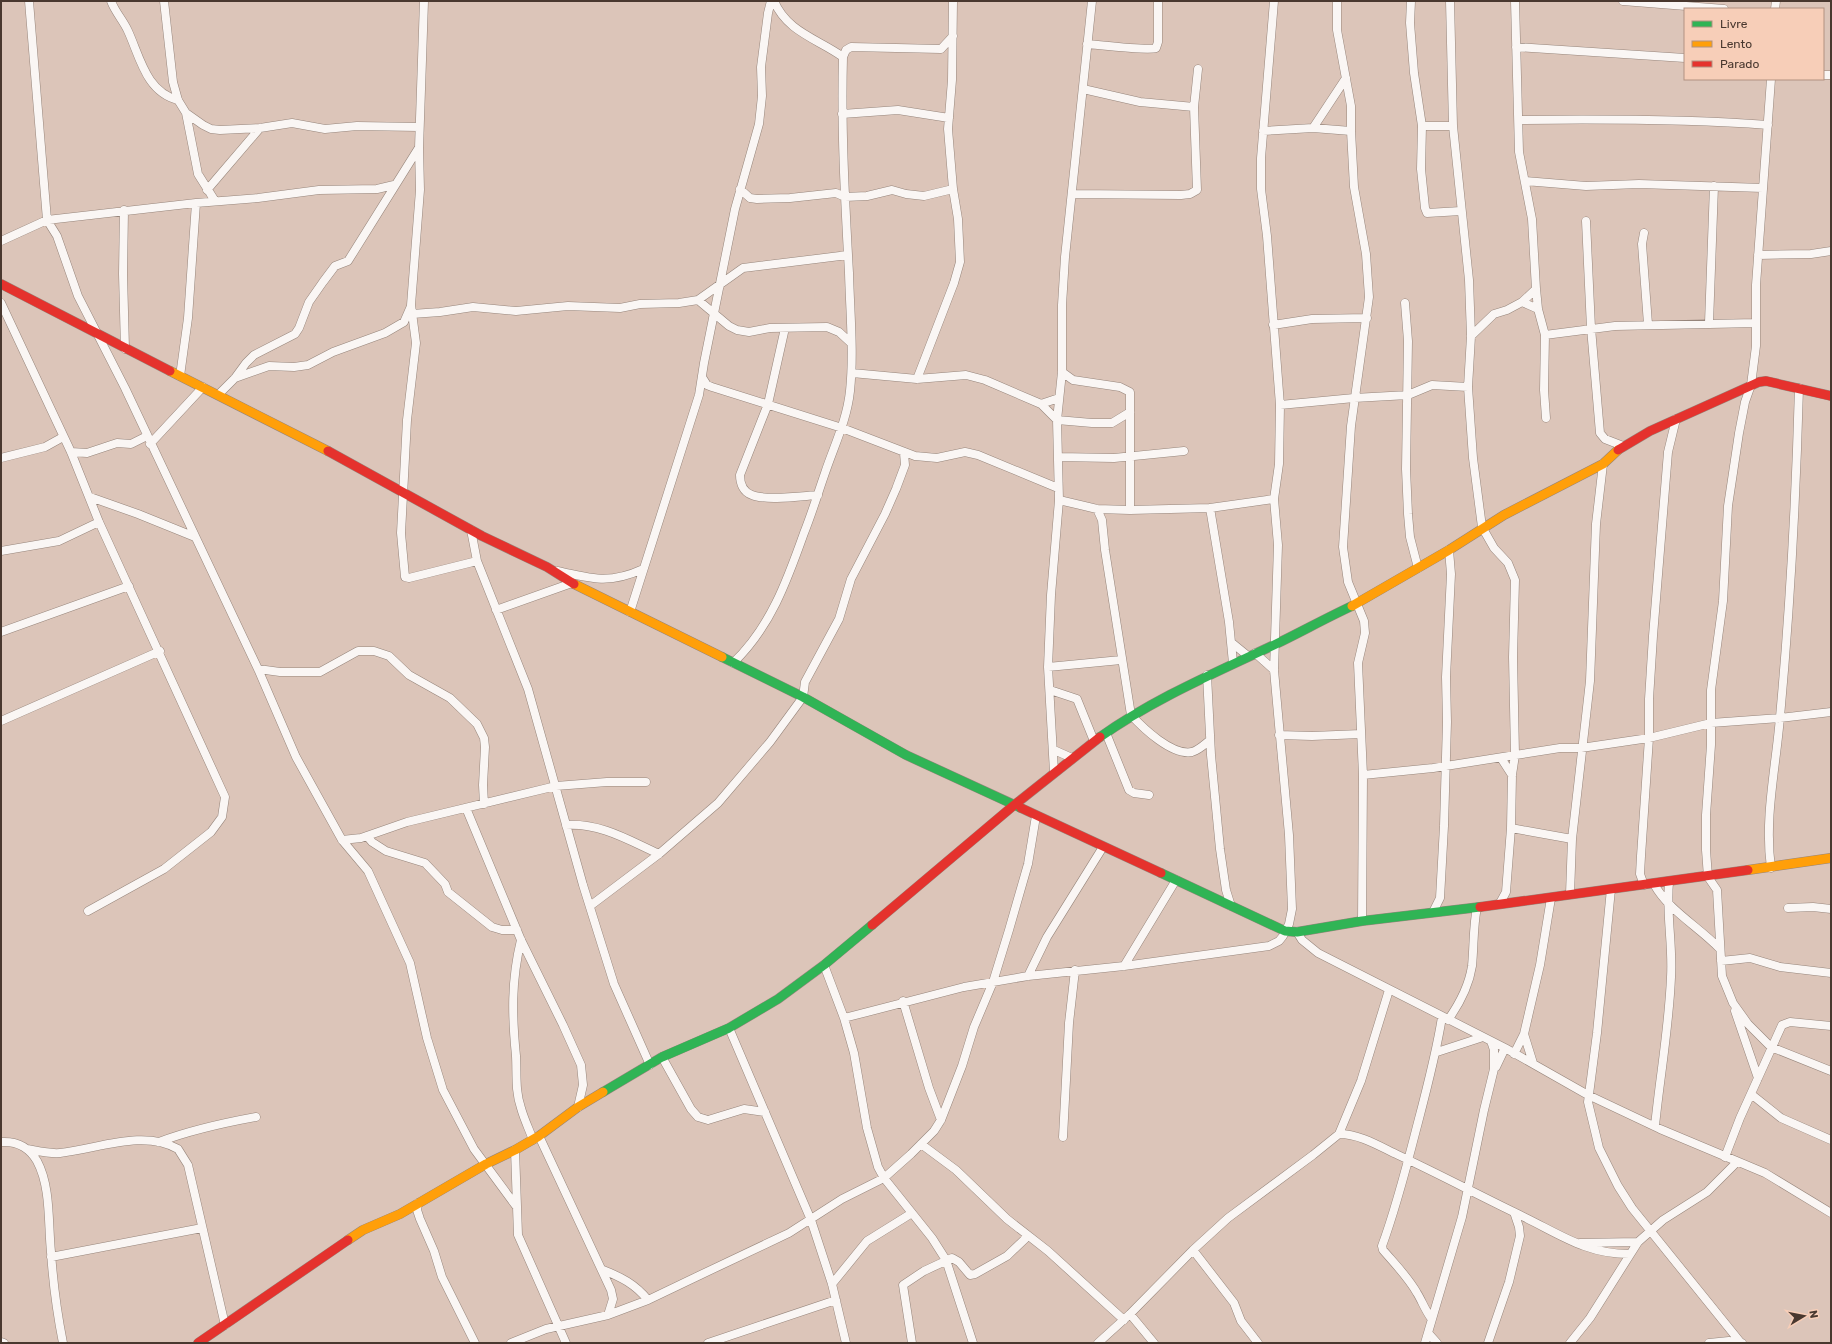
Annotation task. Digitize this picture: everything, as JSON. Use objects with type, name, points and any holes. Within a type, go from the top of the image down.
[{"type":"street","points":[[29,1],[47,220],[57,236],[78,296],[122,382],[148,440],[258,669],[296,757],[342,840],[368,871],[410,963],[427,1038],[443,1090],[467,1137],[516,1206]]},
{"type":"street","points":[[111,1],[127,30],[147,76],[168,97],[178,100]]},
{"type":"street","points":[[164,1],[170,63],[178,100],[186,113],[198,174],[215,201]]},
{"type":"street","points":[[424,1],[419,148],[420,190],[411,305],[416,343],[408,402],[401,533],[405,577],[409,578],[477,561]]},
{"type":"street","points":[[773,1],[779,13],[795,29],[843,57]]},
{"type":"street","points":[[630,612],[699,395],[719,287],[740,189],[762,112],[761,67],[767,20],[773,1]]},
{"type":"street","points":[[917,379],[954,283],[960,262],[958,219],[953,189],[948,118],[953,36],[952,1]]},
{"type":"street","points":[[1054,772],[1054,750],[1048,667],[1051,595],[1059,500],[1057,420],[1062,372],[1064,257],[1092,1]]},
{"type":"street","points":[[1088,44],[1139,47],[1151,50],[1156,48],[1158,42],[1158,1]]},
{"type":"street","points":[[844,1018],[903,1001],[1028,976],[1124,966],[1270,946],[1279,941],[1291,917],[1292,864],[1274,670],[1278,545],[1274,500],[1279,464],[1280,405],[1267,236],[1261,189],[1261,158],[1274,1]]},
{"type":"street","points":[[1337,1],[1338,41],[1351,106],[1354,187],[1366,254],[1369,297],[1354,398],[1343,546],[1346,577],[1364,621],[1365,633],[1358,663],[1363,775],[1362,921]]},
{"type":"street","points":[[1411,1],[1410,22],[1414,73],[1422,126],[1421,169],[1427,213],[1461,211]]},
{"type":"street","points":[[1450,1],[1453,126],[1468,265],[1471,336],[1468,386],[1473,458],[1482,528],[1494,548],[1508,564],[1515,580],[1513,656],[1515,755],[1512,775],[1511,828],[1505,903]]},
{"type":"street","points":[[1515,1],[1520,152],[1532,218],[1538,308],[1545,335],[1544,390],[1546,418]]},
{"type":"street","points":[[1623,1],[1711,8]]},
{"type":"street","points":[[733,663],[747,650],[770,617],[796,556],[842,428],[850,393],[852,373],[842,114],[843,57],[846,50],[851,47],[941,49],[953,36]]},
{"type":"street","points":[[1516,47],[1684,58]]},
{"type":"street","points":[[1072,194],[1182,195],[1193,193],[1198,186],[1194,107],[1198,69]]},
{"type":"street","points":[[1312,128],[1346,78]]},
{"type":"street","points":[[1758,1078],[1733,1003],[1722,976],[1717,890],[1708,877],[1706,815],[1711,723],[1711,690],[1723,601],[1728,506],[1739,433],[1745,402],[1751,385],[1756,346],[1758,255],[1771,80]]},
{"type":"street","points":[[1083,89],[1140,102],[1194,107]]},
{"type":"street","points":[[842,114],[898,110],[909,111],[927,116],[948,118]]},
{"type":"street","points":[[186,113],[211,130],[260,128],[292,123],[325,129],[357,126],[420,127]]},
{"type":"street","points":[[1519,120],[1644,120],[1768,125]]},
{"type":"street","points":[[1422,126],[1453,126]]},
{"type":"street","points":[[207,190],[260,128]]},
{"type":"street","points":[[1263,131],[1312,128],[1351,131]]},
{"type":"street","points":[[218,396],[254,355],[295,334],[316,292],[335,266],[348,261],[394,185],[419,148]]},
{"type":"street","points":[[1526,181],[1586,186],[1714,186],[1763,188]]},
{"type":"street","points":[[1,241],[47,220],[124,210],[258,198],[319,190],[377,189],[394,185]]},
{"type":"street","points":[[1709,323],[1714,186]]},
{"type":"street","points":[[740,189],[750,198],[757,199],[790,198],[836,193],[845,196],[867,196],[892,190],[906,194],[924,196],[953,189]]},
{"type":"street","points":[[180,376],[188,318],[196,203]]},
{"type":"street","points":[[124,210],[123,274],[125,349]]},
{"type":"street","points":[[1586,221],[1590,328],[1600,433],[1604,439],[1624,446]]},
{"type":"street","points":[[1644,233],[1642,244],[1648,324]]},
{"type":"street","points":[[1758,255],[1811,254],[1831,251]]},
{"type":"street","points":[[412,314],[440,312],[473,307],[516,310],[568,306],[620,308],[640,304],[659,304],[698,300],[719,287],[735,273],[751,266],[848,255]]},
{"type":"street","points":[[2,287],[96,333],[403,490],[471,530],[552,569],[572,583],[803,697],[906,755],[1285,931],[1297,932],[1362,921],[1708,877],[1831,858]]},
{"type":"street","points":[[1471,336],[1494,314],[1507,310],[1522,302],[1536,289]]},
{"type":"street","points":[[698,300],[736,330],[749,332],[770,328],[827,327],[839,332],[851,343]]},
{"type":"street","points":[[1522,302],[1538,308]]},
{"type":"street","points":[[1,303],[71,452],[100,522],[223,789],[225,797],[222,817],[211,832],[164,869],[88,911]]},
{"type":"street","points":[[1405,303],[1408,341],[1406,469],[1408,514],[1410,537],[1418,568]]},
{"type":"street","points":[[235,378],[269,366],[301,367],[308,365],[333,352],[385,333],[404,322],[411,305]]},
{"type":"street","points":[[1273,325],[1312,319],[1358,320],[1367,318]]},
{"type":"street","points":[[1545,335],[1590,328],[1648,324],[1756,323]]},
{"type":"street","points":[[785,328],[768,404],[740,475],[740,483],[745,490],[752,495],[764,497],[818,495]]},
{"type":"street","points":[[1062,372],[1073,380],[1125,388],[1130,392],[1130,510]]},
{"type":"street","points":[[852,373],[917,379],[966,375],[985,380],[1041,404],[1057,420],[1112,423],[1130,412]]},
{"type":"street","points":[[702,377],[707,385],[720,390],[842,428],[904,453],[915,456],[937,458],[965,452],[978,455],[1058,488]]},
{"type":"street","points":[[1061,387],[1073,380]]},
{"type":"street","points":[[198,1343],[363,1230],[396,1216],[486,1164],[536,1138],[578,1107],[662,1057],[730,1028],[778,999],[824,965],[1054,772],[1094,740],[1130,715],[1207,675],[1276,644],[1357,603],[1449,550],[1482,528],[1527,502],[1571,482],[1603,464],[1624,446],[1676,419],[1751,385],[1766,381],[1831,396]]},
{"type":"street","points":[[1280,405],[1354,398],[1408,395],[1432,385],[1468,386]]},
{"type":"street","points":[[71,452],[87,454],[117,443],[131,444],[148,440],[203,388]]},
{"type":"street","points":[[1771,868],[1769,852],[1770,820],[1780,718],[1796,489],[1799,388]]},
{"type":"street","points":[[699,395],[707,391],[720,390]]},
{"type":"street","points":[[1041,404],[1059,398]]},
{"type":"street","points":[[1644,885],[1640,874],[1640,856],[1649,738],[1653,636],[1668,452],[1676,419]]},
{"type":"street","points":[[1,458],[45,447],[63,437]]},
{"type":"street","points":[[1058,457],[1114,458],[1184,451]]},
{"type":"street","points":[[590,906],[659,854],[718,803],[761,753],[803,697],[805,682],[839,620],[851,579],[885,514],[905,464],[904,453]]},
{"type":"street","points":[[905,464],[915,456]]},
{"type":"street","points":[[1570,894],[1572,839],[1581,748],[1590,681],[1596,524],[1603,464]]},
{"type":"street","points":[[90,497],[138,514],[195,537]]},
{"type":"street","points":[[1059,500],[1097,509],[1130,510],[1210,508],[1274,500]]},
{"type":"street","points":[[1210,508],[1232,643],[1233,663]]},
{"type":"street","points":[[1097,509],[1102,520],[1130,715],[1150,734],[1182,752],[1198,750],[1210,740]]},
{"type":"street","points":[[1102,520],[1106,510]]},
{"type":"street","points":[[1,551],[60,541],[100,522]]},
{"type":"street","points":[[471,530],[477,561],[519,663],[528,689],[566,825],[614,984],[650,1065]]},
{"type":"street","points":[[1433,912],[1440,898],[1446,765],[1446,677],[1451,574],[1449,550]]},
{"type":"street","points":[[552,569],[577,575],[614,579],[627,576],[643,569]]},
{"type":"street","points":[[496,610],[572,583]]},
{"type":"street","points":[[1,632],[129,586]]},
{"type":"street","points":[[1352,591],[1371,594]]},
{"type":"street","points":[[1232,643],[1274,670]]},
{"type":"street","points":[[1,721],[160,651]]},
{"type":"street","points":[[258,669],[320,672],[358,651],[374,651],[388,656],[409,675],[454,701],[477,724],[484,738],[485,747],[482,785],[484,804]]},
{"type":"street","points":[[1048,667],[1121,660]]},
{"type":"street","points":[[1207,675],[1210,740],[1222,869],[1231,906]]},
{"type":"street","points":[[1050,690],[1076,699],[1094,740]]},
{"type":"street","points":[[1363,775],[1501,758],[1560,748],[1581,748],[1649,738],[1711,723],[1780,718],[1831,712]]},
{"type":"street","points":[[1106,733],[1130,790],[1134,793],[1149,795]]},
{"type":"street","points":[[1279,736],[1361,734]]},
{"type":"street","points":[[1054,750],[1072,758]]},
{"type":"street","points":[[1501,758],[1512,775]]},
{"type":"street","points":[[342,840],[367,836],[407,822],[556,786],[600,782],[646,782]]},
{"type":"street","points":[[466,808],[521,940],[581,1065],[583,1084],[578,1107]]},
{"type":"street","points":[[511,1343],[546,1329],[558,1328],[608,1315],[648,1300],[789,1233],[849,1195],[884,1178],[921,1144],[941,1120],[962,1066],[974,1027],[994,982],[1028,864],[1036,816]]},
{"type":"street","points":[[566,825],[591,825],[659,854]]},
{"type":"street","points":[[1511,828],[1572,839]]},
{"type":"street","points":[[367,836],[372,842],[386,851],[425,863],[445,884],[448,892],[492,927],[502,930],[517,930]]},
{"type":"street","points":[[1028,976],[1047,937],[1103,847]]},
{"type":"street","points":[[1124,966],[1176,880]]},
{"type":"street","points":[[1655,1126],[1669,1009],[1671,977],[1672,956],[1667,903],[1669,882]]},
{"type":"street","points":[[1654,884],[1667,903],[1720,948]]},
{"type":"street","points":[[1611,889],[1597,1033],[1588,1096],[1588,1109],[1599,1148],[1618,1186],[1632,1208],[1741,1343]]},
{"type":"street","points":[[1440,898],[1447,910]]},
{"type":"street","points":[[1514,1054],[1524,1034],[1540,965],[1551,898]]},
{"type":"street","points":[[1431,1318],[1406,1276],[1383,1250],[1382,1246],[1408,1160],[1445,1018],[1458,1006],[1470,976],[1473,930],[1477,906]]},
{"type":"street","points":[[1788,908],[1813,907],[1831,909]]},
{"type":"street","points":[[1297,932],[1302,940],[1318,952],[1389,990],[1505,1048],[1588,1096],[1777,1180],[1831,1213]]},
{"type":"street","points":[[521,940],[514,969],[512,1029],[516,1058],[515,1078],[521,1108],[603,1270],[613,1299],[608,1315]]},
{"type":"street","points":[[1721,961],[1750,958],[1780,967],[1831,973]]},
{"type":"street","points":[[824,965],[844,1018],[858,1068],[867,1128],[878,1167],[884,1178],[932,1238],[946,1260],[973,1343]]},
{"type":"street","points":[[1063,1137],[1069,1022],[1075,970]]},
{"type":"street","points":[[1098,1343],[1127,1317],[1193,1250],[1228,1218],[1339,1134],[1346,1121],[1361,1081],[1389,990]]},
{"type":"street","points":[[903,1001],[928,1088],[941,1120]]},
{"type":"street","points":[[1733,1003],[1748,1024],[1771,1047],[1830,1071],[1831,1061]]},
{"type":"street","points":[[1725,1157],[1771,1047],[1782,1025],[1790,1022],[1831,1026]]},
{"type":"street","points":[[730,1028],[794,1184],[811,1220],[832,1284],[846,1343]]},
{"type":"street","points":[[1524,1034],[1533,1063]]},
{"type":"street","points":[[1437,1052],[1487,1039]]},
{"type":"street","points":[[1424,1343],[1429,1334],[1431,1318],[1456,1239],[1494,1069],[1494,1050],[1487,1039]]},
{"type":"street","points":[[1494,1069],[1505,1048]]},
{"type":"street","points":[[662,1057],[691,1109],[698,1117],[708,1120],[744,1108],[765,1112]]},
{"type":"street","points":[[1751,1094],[1781,1118],[1831,1140]]},
{"type":"street","points":[[1,1142],[15,1143],[27,1149],[59,1153],[112,1143],[159,1142],[216,1124],[256,1117]]},
{"type":"street","points":[[1346,1121],[1352,1134]]},
{"type":"street","points":[[1339,1134],[1352,1134],[1408,1160],[1514,1212],[1554,1234],[1575,1243],[1612,1254],[1629,1254]]},
{"type":"street","points":[[159,1142],[178,1149],[186,1161],[225,1325]]},
{"type":"street","points":[[921,1144],[956,1170],[1028,1236],[1127,1317],[1154,1343]]},
{"type":"street","points":[[27,1149],[36,1160],[44,1179],[51,1257],[63,1343]]},
{"type":"street","points":[[515,1150],[518,1235],[521,1245],[566,1343]]},
{"type":"street","points":[[1570,1343],[1590,1318],[1629,1254],[1638,1242],[1650,1230],[1707,1192],[1737,1162]]},
{"type":"street","points":[[418,1203],[417,1210],[420,1220],[434,1251],[442,1278],[475,1343]]},
{"type":"street","points":[[1488,1343],[1509,1282],[1520,1236],[1519,1227],[1514,1212]]},
{"type":"street","points":[[832,1284],[867,1241],[912,1213]]},
{"type":"street","points":[[51,1257],[202,1228]]},
{"type":"street","points":[[912,1343],[903,1286],[913,1278],[946,1260],[955,1258],[973,1275],[1007,1256],[1028,1236]]},
{"type":"street","points":[[1575,1243],[1638,1242]]},
{"type":"street","points":[[1193,1250],[1234,1303],[1241,1321],[1258,1343]]},
{"type":"street","points":[[1612,1254],[1621,1268]]},
{"type":"street","points":[[603,1270],[630,1282],[638,1288],[648,1300]]},
{"type":"street","points":[[708,1343],[836,1300]]},
{"type":"street","points":[[1429,1334],[1437,1343]]},
{"type":"street","points":[[1709,1343],[1741,1343]]},
{"type":"traffic: fast","points":[[1100,737],[1142,710],[1164,698],[1352,606]]},
{"type":"traffic: fast","points":[[722,657],[803,697],[906,755],[1021,808]]},
{"type":"traffic: fast","points":[[1161,873],[1285,931],[1297,932],[1362,921],[1480,907]]},
{"type":"traffic: fast","points":[[603,1092],[662,1057],[729,1028],[778,999],[824,965],[872,925]]},
{"type":"traffic: slow","points":[[170,371],[328,451]]},
{"type":"traffic: slow","points":[[1352,606],[1449,550],[1504,515],[1603,464],[1618,450]]},
{"type":"traffic: slow","points":[[574,584],[722,657]]},
{"type":"traffic: slow","points":[[1748,870],[1831,858]]},
{"type":"traffic: slow","points":[[348,1240],[363,1230],[400,1214],[486,1164],[515,1150],[539,1136],[578,1107],[603,1092]]},
{"type":"traffic: jam","points":[[1,284],[170,371]]},
{"type":"traffic: jam","points":[[1618,450],[1650,431],[1759,382],[1766,381],[1831,396]]},
{"type":"traffic: jam","points":[[328,451],[482,536],[547,567],[574,584]]},
{"type":"traffic: jam","points":[[872,925],[1013,806],[1100,737]]},
{"type":"traffic: jam","points":[[1021,808],[1161,873]]},
{"type":"traffic: jam","points":[[1480,907],[1748,870]]},
{"type":"traffic: jam","points":[[198,1343],[348,1240]]}]
